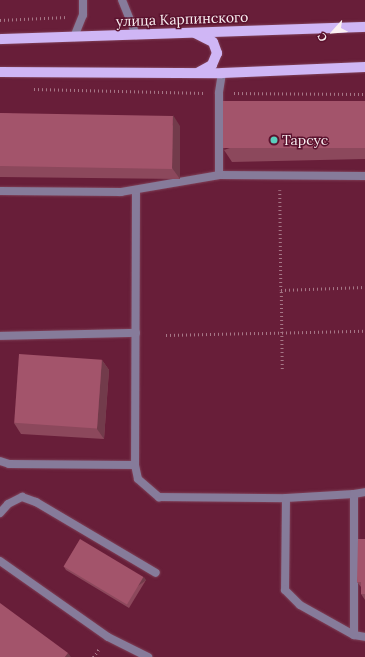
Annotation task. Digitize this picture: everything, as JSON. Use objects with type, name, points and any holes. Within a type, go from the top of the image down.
[{"type":"main road","name":"улица Карпинского","points":[[0,39],[365,27]]},
{"type":"main road","points":[[193,33],[213,42],[217,53],[212,65],[197,73]]},
{"type":"main road","points":[[0,72],[222,73],[365,67]]},
{"type":"lane","points":[[74,37],[83,15],[83,0]]},
{"type":"lane","points":[[122,0],[136,35]]},
{"type":"lane","points":[[219,175],[219,93],[222,73]]},
{"type":"lane","points":[[0,191],[121,192],[219,175],[365,176]]},
{"type":"lane","points":[[136,190],[135,465],[138,480],[159,497],[286,498],[365,492]]},
{"type":"lane","points":[[0,336],[136,333]]},
{"type":"lane","points":[[0,461],[9,464],[135,465]]},
{"type":"lane","points":[[354,494],[354,635]]},
{"type":"lane","points":[[0,514],[8,504],[22,497],[36,502],[156,573]]},
{"type":"lane","points":[[286,498],[285,590],[300,605],[354,635],[365,637]]},
{"type":"lane","points":[[0,561],[108,637],[148,657]]},
{"type":"path","points":[[0,20],[68,17]]},
{"type":"path","points":[[31,89],[365,94]]},
{"type":"path","points":[[280,175],[282,369]]},
{"type":"path","points":[[281,290],[365,287]]},
{"type":"path","points":[[166,334],[365,331]]},
{"type":"building","points":[[223,101],[365,101],[365,148],[223,148]]},
{"type":"building","points":[[0,113],[173,116],[172,169],[0,166]]},
{"type":"building","points":[[19,354],[102,360],[97,429],[14,423]]},
{"type":"building","points":[[80,539],[143,577],[127,605],[64,566]]},
{"type":"building","points":[[358,539],[365,539],[365,594],[361,594],[361,582],[357,582]]},
{"type":"building","points":[[0,603],[68,653],[65,657],[0,657]]},
{"type":"place","name":"Тарсус","points":[[274,140]]}]
